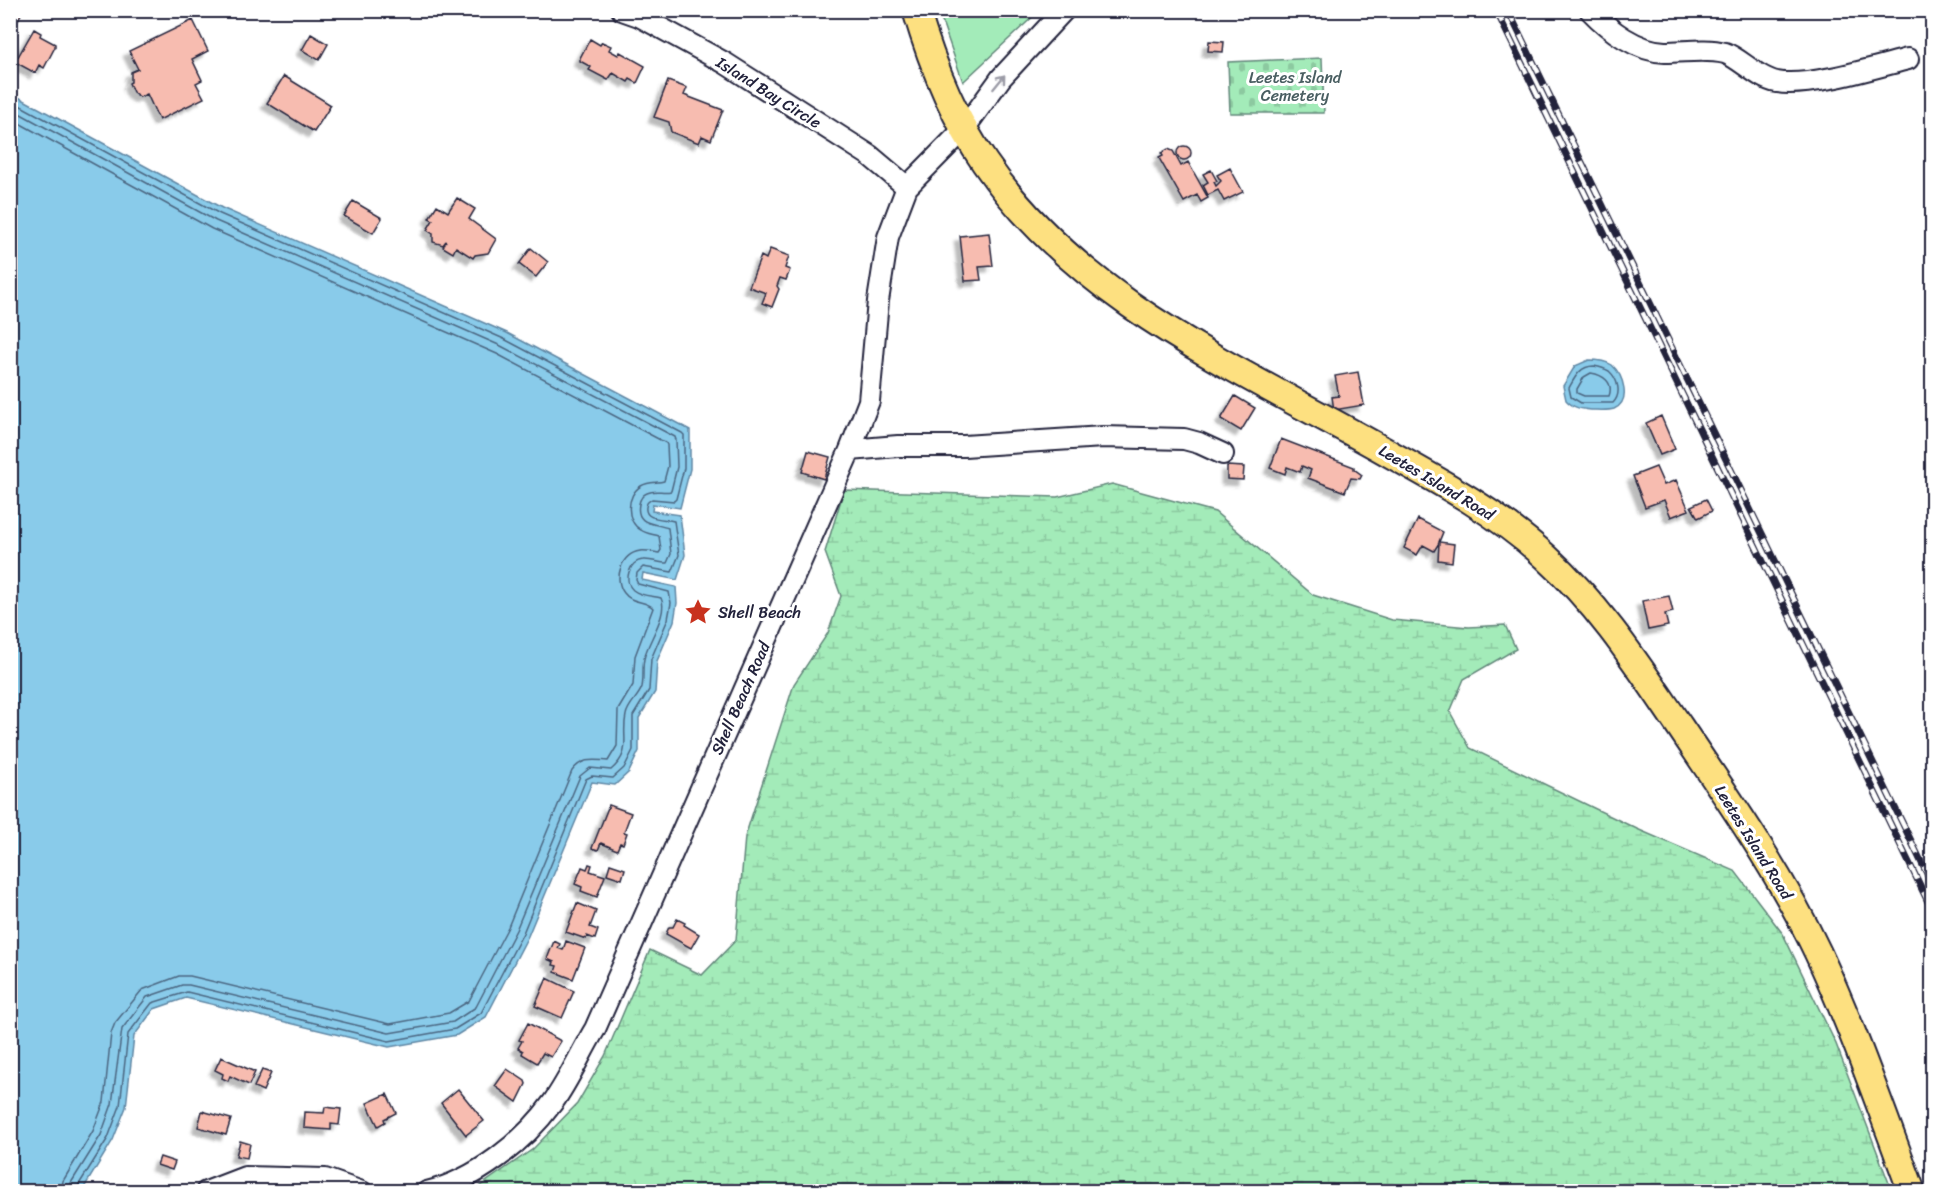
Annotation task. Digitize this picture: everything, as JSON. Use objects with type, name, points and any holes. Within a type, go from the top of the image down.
[{"type":"main road","name":"Leetes Island Road","points":[[916,10],[930,55],[964,129],[985,163],[1031,220],[1059,249],[1096,281],[1169,331],[1457,491],[1542,553],[1581,592],[1626,648],[1664,702],[1749,829],[1794,906],[1818,952],[1843,1010],[1912,1191]]},
{"type":"street","name":"Island Bay Circle","points":[[622,10],[639,16],[725,63],[869,155],[908,187]]},
{"type":"street","name":"Shell Beach Road","points":[[427,1191],[444,1188],[465,1179],[522,1138],[554,1101],[595,1029],[850,450],[869,401],[878,301],[888,237],[908,187],[964,129],[1000,78],[1064,10]]},
{"type":"street","points":[[1590,10],[1616,33],[1640,46],[1662,52],[1708,51],[1727,54],[1775,82],[1795,83],[1819,79],[1908,59]]},
{"type":"street","points":[[850,450],[898,446],[964,446],[1103,436],[1184,440],[1199,443],[1223,454]]},
{"type":"street","points":[[206,1191],[245,1177],[325,1179],[362,1191]]},
{"type":"green space","points":[[938,10],[1039,10],[1039,11],[963,82]]},
{"type":"green space","name":"Leetes Island Cemetery","points":[[1322,58],[1324,113],[1230,113],[1228,62]]},
{"type":"green space","points":[[1112,484],[1215,512],[1313,595],[1392,620],[1469,627],[1505,625],[1516,649],[1464,679],[1450,712],[1470,748],[1637,829],[1735,871],[1783,934],[1836,1044],[1892,1191],[473,1191],[533,1149],[577,1104],[605,1056],[650,950],[702,975],[736,940],[745,837],[794,684],[828,633],[841,596],[825,552],[844,490],[1057,497]]},
{"type":"water","points":[[11,93],[222,208],[507,333],[690,430],[690,469],[680,508],[653,504],[652,511],[680,515],[685,555],[677,580],[643,573],[642,580],[676,587],[677,603],[674,621],[657,661],[655,692],[639,718],[639,751],[629,772],[615,785],[592,782],[528,936],[486,1017],[457,1035],[389,1047],[186,998],[154,1009],[134,1036],[126,1107],[113,1140],[82,1191],[11,1191]]},
{"type":"water","points":[[1589,360],[1610,364],[1616,369],[1622,381],[1624,394],[1620,405],[1614,409],[1584,409],[1566,400],[1563,386],[1575,366]]},
{"type":"building","points":[[10,10],[23,10],[10,36]]},
{"type":"building","points":[[193,20],[208,51],[192,59],[202,80],[196,83],[204,98],[159,120],[147,94],[140,97],[133,92],[129,83],[131,72],[138,69],[129,51]]},
{"type":"building","points":[[34,29],[41,33],[40,36],[55,44],[44,68],[39,65],[35,73],[15,62]]},
{"type":"building","points":[[311,34],[328,44],[319,60],[302,50]]},
{"type":"building","points":[[590,39],[600,45],[602,42],[611,46],[609,50],[618,55],[620,52],[645,66],[637,83],[630,79],[628,82],[613,73],[608,80],[589,70],[591,67],[580,61],[580,58]]},
{"type":"building","points":[[1209,41],[1224,42],[1223,52],[1208,51]]},
{"type":"building","points":[[284,76],[331,105],[314,132],[267,103]]},
{"type":"building","points":[[668,81],[687,88],[684,95],[723,110],[711,140],[702,136],[699,143],[671,132],[669,122],[654,117]]},
{"type":"building","points":[[1181,146],[1187,146],[1191,153],[1187,160],[1181,160],[1177,156],[1177,150]]},
{"type":"building","points":[[1168,149],[1173,151],[1181,166],[1188,162],[1208,198],[1201,202],[1197,195],[1184,202],[1159,158],[1163,156],[1161,153]]},
{"type":"building","points":[[1230,168],[1243,192],[1224,201],[1218,190],[1208,195],[1203,185],[1208,182],[1203,174],[1211,170],[1217,181],[1214,182],[1216,186],[1221,181],[1217,175]]},
{"type":"building","points":[[457,198],[475,209],[469,219],[496,239],[488,253],[475,255],[473,258],[456,247],[453,253],[443,247],[446,241],[443,245],[433,242],[433,234],[427,230],[433,220],[429,218],[437,205],[448,212]]},
{"type":"building","points":[[353,201],[382,218],[373,233],[344,216]]},
{"type":"building","points":[[989,233],[993,266],[979,267],[981,280],[965,281],[960,236]]},
{"type":"building","points":[[531,248],[548,262],[536,277],[519,264]]},
{"type":"building","points":[[770,249],[789,256],[785,268],[790,270],[786,280],[780,278],[777,286],[779,289],[772,307],[762,303],[766,293],[749,287],[761,256],[766,259]]},
{"type":"building","points":[[1358,372],[1364,405],[1334,410],[1332,397],[1339,396],[1335,376]]},
{"type":"building","points":[[1235,396],[1255,408],[1241,431],[1221,419]]},
{"type":"building","points":[[1661,416],[1675,449],[1660,455],[1646,423]]},
{"type":"building","points":[[1281,439],[1354,467],[1362,475],[1360,479],[1351,478],[1345,492],[1308,478],[1311,470],[1302,466],[1300,472],[1287,467],[1285,474],[1270,468]]},
{"type":"building","points":[[808,451],[830,457],[824,479],[802,472]]},
{"type":"building","points":[[1227,466],[1244,467],[1243,480],[1227,479]]},
{"type":"building","points":[[1656,467],[1664,485],[1676,480],[1689,510],[1671,517],[1664,500],[1645,507],[1633,476]]},
{"type":"building","points":[[1706,499],[1712,511],[1698,518],[1691,506]]},
{"type":"building","points":[[1418,519],[1443,532],[1439,542],[1454,544],[1452,562],[1438,560],[1439,543],[1434,551],[1423,545],[1417,555],[1404,548]]},
{"type":"building","points":[[1669,596],[1673,612],[1665,614],[1668,626],[1648,630],[1642,601]]},
{"type":"building","points":[[609,805],[631,813],[624,832],[627,833],[623,844],[620,843],[617,850],[601,843],[598,850],[592,848]]},
{"type":"building","points":[[589,864],[592,865],[590,871],[605,876],[597,897],[581,891],[582,887],[575,884],[582,867],[587,869]]},
{"type":"building","points":[[610,864],[625,869],[622,879],[607,874]]},
{"type":"building","points":[[577,903],[596,911],[590,927],[598,930],[595,939],[587,936],[586,939],[566,932]]},
{"type":"building","points":[[677,919],[699,934],[691,948],[666,934]]},
{"type":"building","points":[[554,941],[560,944],[558,948],[563,950],[566,941],[585,948],[573,979],[555,972],[557,966],[547,959]]},
{"type":"building","points":[[547,978],[574,991],[562,1018],[535,1006]]},
{"type":"building","points":[[528,1023],[561,1041],[551,1057],[543,1053],[537,1063],[522,1054],[523,1051],[518,1048],[522,1041],[519,1040]]},
{"type":"building","points":[[221,1057],[255,1072],[249,1085],[230,1076],[228,1081],[222,1078],[223,1074],[215,1070]]},
{"type":"building","points":[[507,1069],[526,1084],[517,1102],[495,1086]]},
{"type":"building","points":[[262,1070],[271,1073],[263,1091],[254,1087]]},
{"type":"building","points":[[458,1089],[484,1121],[466,1135],[441,1103]]},
{"type":"building","points":[[387,1094],[396,1113],[384,1119],[385,1122],[378,1126],[367,1103]]},
{"type":"building","points":[[325,1107],[341,1109],[339,1125],[331,1124],[331,1130],[304,1128],[305,1112],[324,1113]]},
{"type":"building","points":[[202,1111],[231,1119],[226,1135],[198,1127]]},
{"type":"building","points":[[240,1141],[250,1144],[247,1158],[236,1156]]},
{"type":"building","points":[[160,1157],[175,1162],[172,1170],[157,1165]]},
{"type":"railway","points":[[1496,10],[1932,910]]},
{"type":"railway","points":[[1508,10],[1932,884]]},
{"type":"place","name":"Shell Beach","points":[[698,612]]}]
